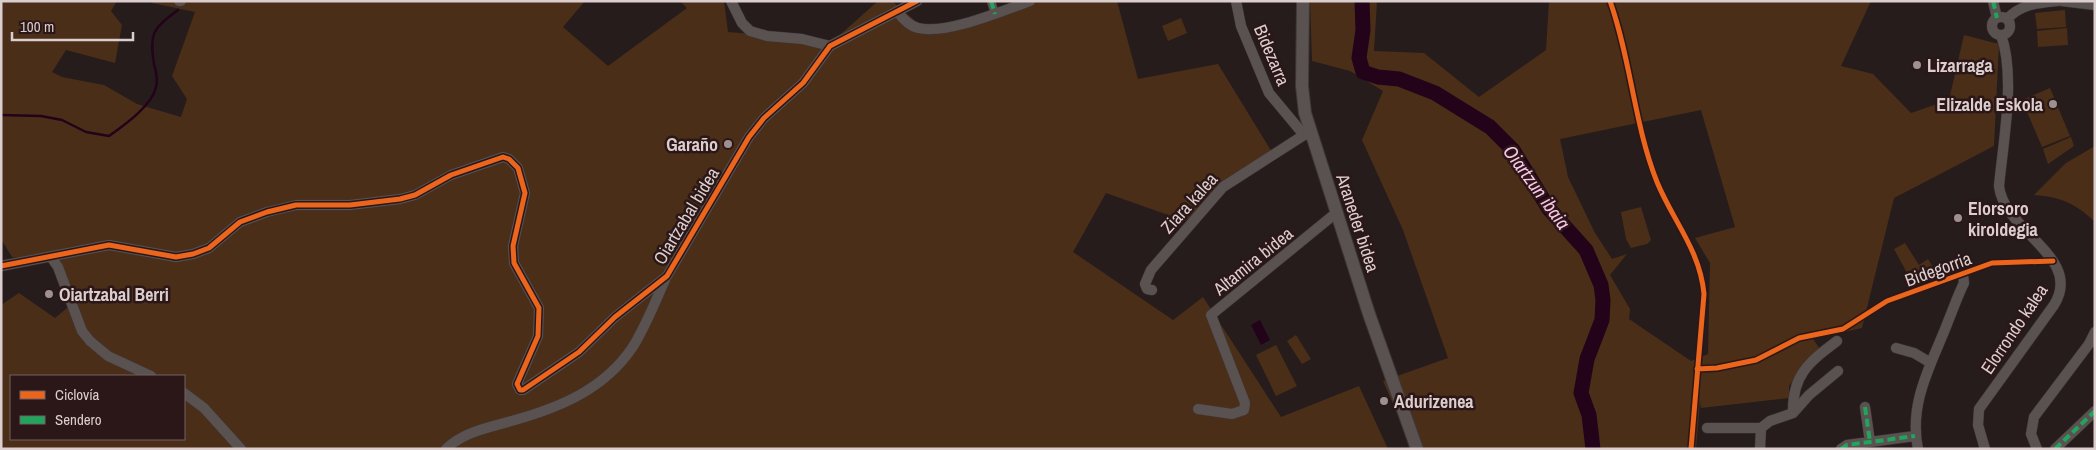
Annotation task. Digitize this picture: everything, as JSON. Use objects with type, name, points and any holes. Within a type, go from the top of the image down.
[{"type":"street","points":[[731,1],[742,23],[750,31],[767,36],[802,39],[830,46],[917,1]]},
{"type":"street","points":[[991,1],[995,14]]},
{"type":"street","points":[[897,11],[908,23],[916,28],[928,29],[958,25],[1030,1]]},
{"type":"street","name":"Bidezarra","points":[[1236,1],[1242,26],[1268,93],[1307,134]]},
{"type":"street","name":"Araneder bidea","points":[[1303,1],[1302,92],[1307,134],[1417,449]]},
{"type":"street","points":[[1993,1],[2002,19],[2009,28],[2001,35],[1996,34],[1992,29],[1992,24],[2002,19],[2028,3],[2057,1]]},
{"type":"street","points":[[2062,1],[2095,5]]},
{"type":"street","name":"Elorrondo kalea","points":[[1985,449],[1978,415],[1988,395],[2060,296],[2063,283],[2060,270],[2047,253],[2008,212],[2000,196],[1999,186],[2008,72],[2006,47],[2001,35]]},
{"type":"street","name":"Oiartzabal bidea","points":[[1,266],[51,257],[89,247],[109,245],[176,256],[193,254],[209,248],[240,222],[267,212],[296,205],[320,203],[350,205],[400,199],[415,195],[451,175],[503,158],[510,159],[518,168],[525,193],[513,246],[514,263],[518,274],[540,308],[538,336],[517,384],[520,390],[579,352],[615,317],[667,276],[749,137],[764,118],[803,83],[830,46]]},
{"type":"street","name":"Ziara kalea","points":[[1152,290],[1147,289],[1145,284],[1151,270],[1223,187],[1307,134]]},
{"type":"street","name":"Altamira bidea","points":[[1198,410],[1232,414],[1244,410],[1245,403],[1211,315],[1336,213]]},
{"type":"street","points":[[51,257],[63,278],[82,331],[90,341],[108,356],[149,375]]},
{"type":"street","points":[[1918,449],[1915,436],[1917,404],[1931,363],[1964,283],[1963,275]]},
{"type":"street","points":[[446,449],[452,443],[473,432],[543,412],[582,396],[609,375],[632,348],[667,276]]},
{"type":"street","points":[[2037,449],[2031,434],[2034,417],[2089,344],[2095,332]]},
{"type":"street","points":[[1793,413],[1792,396],[1800,375],[1815,358],[1837,341]]},
{"type":"street","points":[[1896,348],[1914,353],[1931,363]]},
{"type":"street","points":[[1707,428],[1761,428],[1770,421],[1793,413],[1809,395],[1838,371]]},
{"type":"street","points":[[185,394],[204,408],[242,449]]},
{"type":"street","points":[[1864,407],[1870,442]]},
{"type":"street","points":[[2055,449],[2095,411]]},
{"type":"street","points":[[1760,449],[1761,428]]},
{"type":"street","points":[[1841,449],[1847,445],[1870,442],[1883,445],[1915,436]]},
{"type":"shaded area","points":[[1,1],[117,1],[111,11],[122,25],[115,63],[66,50],[52,72],[62,77],[104,85],[137,104],[181,117],[187,99],[172,76],[195,12],[152,3],[153,1],[585,1],[563,27],[608,66],[687,8],[680,1],[724,1],[728,32],[833,41],[878,1],[892,1],[932,35],[1020,5],[1041,1],[1117,1],[1138,79],[1218,64],[1273,154],[1185,221],[1106,193],[1073,252],[1173,320],[1203,297],[1281,417],[1359,386],[1388,449],[1,449],[1,305],[19,293],[55,318],[73,303],[58,263],[12,257],[1,239]]},
{"type":"shaded area","points":[[1310,1],[1377,1],[1374,51],[1424,53],[1479,97],[1546,50],[1549,1],[1871,1],[1841,66],[1873,74],[1911,113],[1949,100],[1964,35],[1999,44],[1994,146],[1894,198],[1862,328],[1813,339],[1820,349],[1789,386],[1789,398],[1701,408],[1700,401],[1696,449],[1413,449],[1383,381],[1448,358],[1403,230],[1362,140],[1383,91],[1350,71],[1312,61]],"holes":[[[1701,110],[1735,227],[1695,238],[1710,263],[1708,354],[1691,361],[1629,319],[1630,309],[1610,275],[1627,254],[1612,259],[1595,233],[1568,177],[1560,139]]]},
{"type":"shaded area","points":[[2065,10],[2066,27],[2037,29],[2035,13]]},
{"type":"shaded area","points":[[1181,18],[1187,33],[1168,41],[1162,26]]},
{"type":"shaded area","points":[[2067,28],[2068,45],[2038,47],[2037,31]]},
{"type":"shaded area","points":[[2050,88],[2070,136],[2042,147],[2022,100]]},
{"type":"shaded area","points":[[2071,137],[2074,146],[2048,164],[2043,149]]},
{"type":"shaded area","points":[[2095,146],[2095,222],[2081,210],[2067,202],[2052,197],[2034,195],[2066,163]]},
{"type":"shaded area","points":[[1641,207],[1651,240],[1647,244],[1631,248],[1626,239],[1621,212]]},
{"type":"shaded area","points":[[1905,243],[1919,265],[1928,259],[1935,271],[1913,284],[1894,249]]},
{"type":"shaded area","points":[[1260,320],[1270,340],[1261,345],[1251,325]]},
{"type":"shaded area","points":[[1296,335],[1311,359],[1302,364],[1287,341]]},
{"type":"shaded area","points":[[1276,345],[1297,386],[1276,396],[1256,355]]},
{"type":"waterway","name":"Oiartzun ibaia","points":[[1362,1],[1363,30],[1359,58],[1363,72],[1378,77],[1399,79],[1435,93],[1490,127],[1513,150],[1549,209],[1586,250],[1601,285],[1603,300],[1602,320],[1587,359],[1581,393],[1589,415],[1593,449]]},
{"type":"waterway","points":[[1,115],[41,116],[62,120],[86,132],[109,136],[136,115],[153,94],[157,81],[152,45],[153,38],[158,27],[178,10]]},
{"type":"marked path","points":[[991,1],[995,14]]},
{"type":"marked path","points":[[1993,1],[1997,18]]},
{"type":"marked path","points":[[1865,407],[1870,442]]},
{"type":"marked path","points":[[2055,449],[2095,411]]},
{"type":"marked path","points":[[1841,449],[1847,445],[1915,436]]},
{"type":"cycle path","points":[[1,266],[109,245],[176,257],[193,254],[209,248],[240,222],[267,212],[296,205],[350,205],[400,199],[415,195],[451,175],[503,157],[509,159],[518,168],[525,193],[513,246],[514,263],[539,308],[538,336],[517,384],[520,390],[523,390],[579,352],[615,317],[667,276],[749,137],[764,118],[803,83],[830,46],[917,1]]},
{"type":"cycle path","points":[[1610,1],[1623,46],[1649,160],[1663,196],[1692,250],[1704,294],[1691,449]]},
{"type":"cycle path","name":"Bidegorria","points":[[1697,369],[1717,368],[1756,360],[1799,338],[1843,329],[1887,301],[1992,263],[2053,261]]},
{"type":"place","name":"Lizarraga","points":[[1917,65]]},
{"type":"place","name":"Elizalde Eskola","points":[[2053,104]]},
{"type":"place","name":"Garaño","points":[[728,144]]},
{"type":"place","name":"Elorsoro kiroldegia","points":[[1958,218]]},
{"type":"place","name":"Oiartzabal Berri","points":[[49,294]]},
{"type":"place","name":"Adurizenea","points":[[1384,401]]}]
